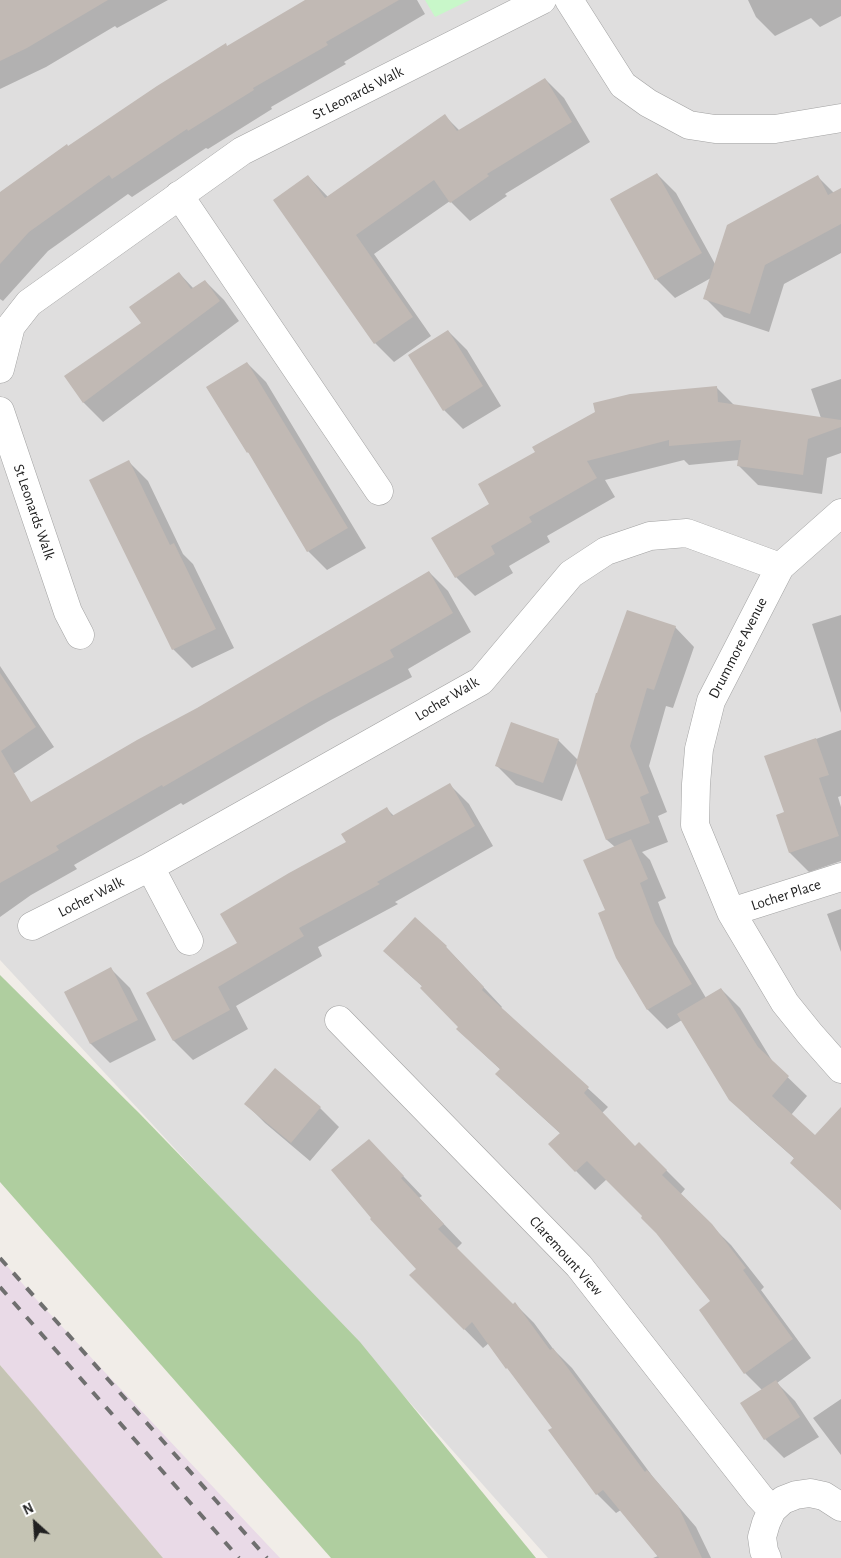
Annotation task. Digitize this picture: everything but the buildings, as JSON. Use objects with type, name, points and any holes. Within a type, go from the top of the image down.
[{"type":"street","name":"St Leonards Walk","points":[[0,369],[11,326],[30,303],[242,151],[542,0]]},
{"type":"street","points":[[568,0],[623,85],[648,104],[689,125],[715,129],[775,129],[841,118]]},
{"type":"street","points":[[179,195],[379,491]]},
{"type":"street","name":"St Leonards Walk","points":[[0,411],[66,625]]},
{"type":"street","name":"Drummore Avenue","points":[[841,514],[780,567],[711,701],[699,749],[695,825],[731,912],[786,1003],[810,1034],[841,1068]]},
{"type":"street","name":"Locher Walk","points":[[32,926],[150,867],[481,680],[571,574],[606,551],[650,536],[687,533],[780,567]]},
{"type":"street","points":[[150,867],[189,941]]},
{"type":"street","name":"Locher Place","points":[[731,912],[841,877]]},
{"type":"street","name":"Claremount View","points":[[339,1020],[579,1266],[772,1510]]},
{"type":"street","points":[[767,1558],[762,1537],[772,1510],[783,1500],[796,1495],[810,1493],[824,1496],[841,1507]]},
{"type":"shaded area","points":[[0,0],[841,0],[841,1558],[548,1558],[397,1388],[0,960]]},
{"type":"shaded area","points":[[0,1258],[36,1299],[280,1558],[163,1558],[0,1365]]},
{"type":"shaded area","points":[[0,1365],[30,1400],[163,1558],[0,1558]]},
{"type":"green space","points":[[425,0],[470,0],[435,17]]},
{"type":"green space","points":[[0,975],[140,1114],[360,1342],[536,1558],[331,1558],[0,1182]]},
{"type":"railway","points":[[0,1258],[267,1558]]},
{"type":"railway","points":[[0,1287],[239,1558]]}]
